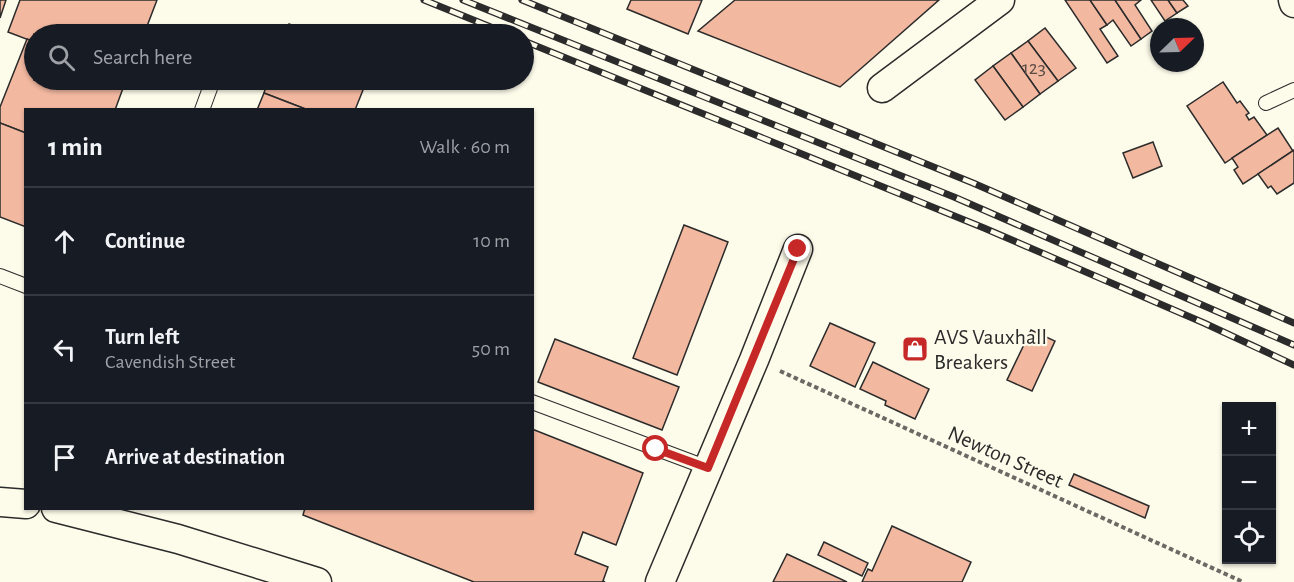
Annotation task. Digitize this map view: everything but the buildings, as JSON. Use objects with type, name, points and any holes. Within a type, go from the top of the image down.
[{"type":"street","points":[[882,88],[1000,0]]},
{"type":"street","points":[[660,582],[754,360],[798,249]]},
{"type":"street","points":[[0,502],[24,504]]},
{"type":"street","points":[[64,510],[178,539],[317,582]]},
{"type":"lane","points":[[203,108],[209,90]]},
{"type":"lane","points":[[1266,103],[1294,90]]},
{"type":"lane","points":[[0,276],[24,285]]},
{"type":"lane","points":[[534,403],[708,468]]},
{"type":"path","name":"Newton Street","points":[[754,360],[1244,582]]},
{"type":"railway","points":[[424,0],[483,24]]},
{"type":"railway","points":[[463,0],[523,24]]},
{"type":"railway","points":[[522,0],[973,183],[1294,323]]},
{"type":"railway","points":[[534,28],[954,197],[1294,345]]},
{"type":"railway","points":[[534,45],[984,228],[1204,323],[1294,365]]},
{"type":"place","name":"AVS Vauxhall Breakers","points":[[915,349]]},
{"type":"route","points":[[656,449],[708,468],[798,249]]}]
